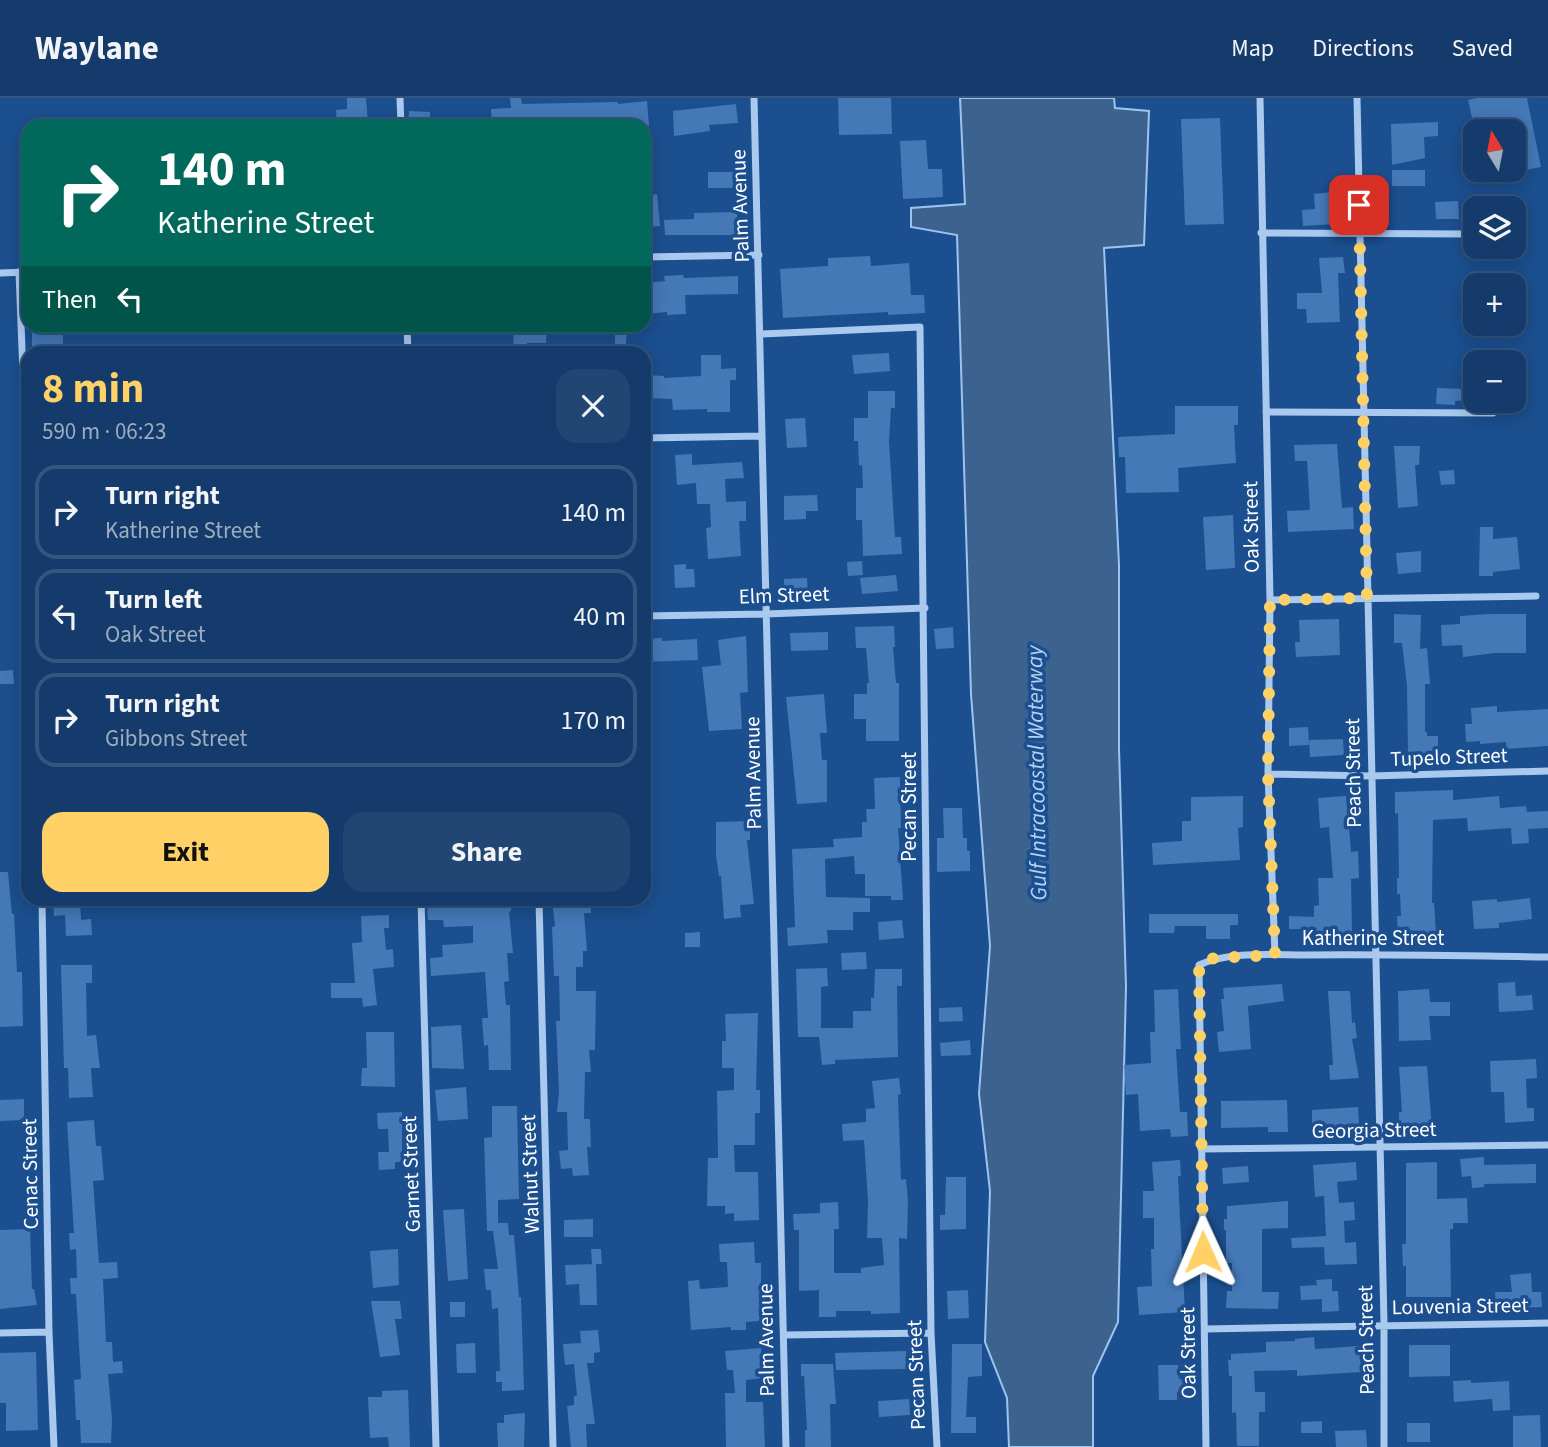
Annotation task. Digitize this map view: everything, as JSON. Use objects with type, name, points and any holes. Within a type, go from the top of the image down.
[{"type":"street","points":[[400,98],[401,119]]},
{"type":"street","name":"Palm Avenue","points":[[754,98],[760,255],[786,1447]]},
{"type":"street","name":"Oak Street","points":[[1260,98],[1270,600],[1268,774],[1275,955]]},
{"type":"street","name":"Peach Street","points":[[1357,98],[1384,1324],[1384,1447]]},
{"type":"street","points":[[1262,233],[1463,234]]},
{"type":"street","points":[[651,257],[760,255]]},
{"type":"street","points":[[0,273],[21,272]]},
{"type":"street","name":"Pecan Street","points":[[761,334],[920,327],[931,1333],[937,1447]]},
{"type":"street","points":[[1266,412],[1463,413]]},
{"type":"street","points":[[651,438],[762,436]]},
{"type":"street","points":[[1270,600],[1536,596]]},
{"type":"street","name":"Elm Street","points":[[651,616],[925,608]]},
{"type":"street","name":"Tupelo Street","points":[[1268,774],[1371,776],[1548,771]]},
{"type":"street","name":"Cenac Street","points":[[42,906],[49,1332],[54,1447]]},
{"type":"street","name":"Garnet Street","points":[[421,906],[436,1447]]},
{"type":"street","name":"Walnut Street","points":[[539,906],[553,1447]]},
{"type":"street","name":"Katherine Street","points":[[1199,965],[1214,958],[1275,955],[1548,957]]},
{"type":"street","name":"Oak Street","points":[[1199,965],[1206,1447]]},
{"type":"street","name":"Georgia Street","points":[[1201,1149],[1548,1145]]},
{"type":"street","name":"Louvenia Street","points":[[1205,1329],[1548,1323]]},
{"type":"street","points":[[0,1333],[49,1332]]},
{"type":"street","points":[[784,1335],[931,1333]]},
{"type":"water","name":"Gulf Intracoastal Waterway","points":[[960,98],[1114,98],[1115,108],[1149,111],[1144,245],[1104,248],[1119,565],[1119,748],[1126,986],[1118,1322],[1093,1376],[1093,1447],[1009,1447],[1007,1398],[985,1342],[990,1191],[979,1094],[990,946],[971,694],[957,235],[911,227],[911,208],[965,204]]},
{"type":"building","points":[[347,98],[366,98],[368,119],[337,119],[336,110],[347,109]]},
{"type":"building","points":[[510,98],[521,98],[522,104],[618,104],[647,101],[648,119],[492,119],[491,109],[511,108]]},
{"type":"building","points":[[838,98],[891,98],[892,134],[839,135]]},
{"type":"building","points":[[1527,98],[1541,167],[1526,170],[1526,119],[1472,119],[1468,100]]},
{"type":"building","points":[[736,104],[738,123],[709,125],[710,131],[674,136],[673,111]]},
{"type":"building","points":[[409,111],[430,112],[430,119],[408,119]]},
{"type":"building","points":[[1220,118],[1224,224],[1185,225],[1181,119]]},
{"type":"building","points":[[1438,122],[1438,136],[1424,137],[1425,158],[1392,165],[1391,124]]},
{"type":"building","points":[[926,140],[928,169],[942,169],[943,197],[903,199],[900,141]]},
{"type":"building","points":[[1392,170],[1425,170],[1425,186],[1392,186]]},
{"type":"building","points":[[708,172],[734,172],[734,188],[708,188]]},
{"type":"building","points":[[1332,192],[1334,224],[1303,226],[1302,210],[1315,209],[1314,194]]},
{"type":"building","points":[[657,194],[660,226],[651,227],[651,195]]},
{"type":"building","points":[[1458,201],[1459,219],[1436,219],[1435,202]]},
{"type":"building","points":[[737,212],[737,235],[665,235],[664,220],[694,219],[694,213]]},
{"type":"building","points":[[870,256],[871,266],[909,263],[911,295],[924,295],[925,313],[888,315],[888,312],[783,318],[780,269],[828,266],[828,258]]},
{"type":"building","points":[[1343,257],[1345,273],[1338,273],[1340,322],[1307,323],[1306,309],[1297,309],[1297,293],[1322,293],[1319,258]]},
{"type":"building","points":[[664,276],[738,276],[738,294],[685,295],[686,314],[651,313],[651,282],[665,281]]},
{"type":"building","points":[[32,333],[63,333],[63,346],[32,346]]},
{"type":"building","points":[[513,333],[547,333],[546,343],[514,346]]},
{"type":"building","points":[[615,333],[627,333],[626,344],[615,344]]},
{"type":"building","points":[[889,353],[890,371],[854,374],[852,355]]},
{"type":"building","points":[[701,355],[721,355],[721,369],[736,368],[736,380],[730,380],[730,412],[707,412],[707,409],[673,410],[672,399],[651,398],[651,375],[664,378],[701,376]]},
{"type":"building","points":[[1437,388],[1463,389],[1463,400],[1455,401],[1455,405],[1436,404]]},
{"type":"building","points":[[868,391],[895,391],[889,441],[895,537],[901,537],[902,554],[863,556],[862,520],[856,520],[856,488],[863,488],[862,465],[859,466],[858,441],[854,441],[854,418],[868,418]]},
{"type":"building","points":[[1175,406],[1238,406],[1238,425],[1234,425],[1236,463],[1178,468],[1179,492],[1126,493],[1125,457],[1119,457],[1118,437],[1175,434]]},
{"type":"building","points":[[805,418],[807,447],[787,448],[785,419]]},
{"type":"building","points":[[1337,444],[1342,508],[1353,507],[1354,529],[1288,532],[1287,511],[1310,510],[1307,461],[1295,461],[1294,445]]},
{"type":"building","points":[[1394,446],[1420,446],[1419,465],[1415,465],[1418,506],[1398,508]]},
{"type":"building","points":[[692,454],[692,465],[742,462],[744,478],[725,479],[726,502],[746,501],[746,521],[739,521],[741,556],[708,559],[706,528],[711,527],[710,504],[697,504],[696,483],[677,485],[675,455]]},
{"type":"building","points":[[1454,470],[1455,484],[1441,485],[1439,471]]},
{"type":"building","points":[[817,495],[818,511],[806,511],[806,519],[784,520],[784,496]]},
{"type":"building","points":[[1233,515],[1235,568],[1206,570],[1203,517]]},
{"type":"building","points":[[1480,527],[1493,527],[1493,539],[1517,537],[1520,569],[1493,572],[1493,576],[1479,576]]},
{"type":"building","points":[[1421,551],[1421,572],[1398,574],[1396,553]]},
{"type":"building","points":[[862,561],[863,575],[848,576],[847,562]]},
{"type":"building","points":[[686,564],[686,569],[694,569],[695,587],[675,588],[674,565]]},
{"type":"building","points":[[896,575],[898,591],[862,594],[860,578]]},
{"type":"building","points":[[807,578],[808,593],[784,594],[784,579]]},
{"type":"building","points":[[1394,614],[1421,615],[1420,649],[1427,648],[1430,684],[1425,684],[1425,732],[1427,736],[1438,736],[1438,754],[1408,754],[1407,686],[1402,643],[1394,643]]},
{"type":"building","points":[[1526,614],[1526,653],[1463,657],[1462,645],[1442,646],[1441,625],[1460,624],[1460,616]]},
{"type":"building","points":[[1339,619],[1340,655],[1296,657],[1295,642],[1300,642],[1299,620]]},
{"type":"building","points":[[894,626],[896,683],[899,683],[899,741],[866,741],[866,719],[854,719],[854,694],[867,694],[869,683],[866,648],[856,648],[855,627]]},
{"type":"building","points":[[953,627],[954,648],[936,649],[934,629]]},
{"type":"building","points":[[828,632],[828,650],[791,651],[790,633]]},
{"type":"building","points":[[746,636],[748,692],[740,693],[742,729],[709,731],[702,667],[721,665],[718,640]]},
{"type":"building","points":[[662,638],[662,641],[697,639],[698,660],[651,662],[651,639]]},
{"type":"building","points":[[13,670],[14,684],[0,684],[0,671]]},
{"type":"building","points":[[824,694],[827,733],[820,733],[822,760],[827,760],[827,802],[797,804],[786,697]]},
{"type":"building","points":[[1497,706],[1497,712],[1548,709],[1548,746],[1506,749],[1506,742],[1466,742],[1465,724],[1472,724],[1471,708]]},
{"type":"building","points":[[1308,727],[1309,745],[1289,746],[1289,728]]},
{"type":"building","points":[[1343,739],[1344,755],[1310,757],[1309,740]]},
{"type":"building","points":[[900,777],[901,828],[898,828],[903,900],[891,900],[891,896],[865,896],[865,874],[855,874],[854,856],[825,859],[826,897],[870,898],[870,912],[853,912],[853,930],[827,930],[828,943],[788,946],[787,928],[795,927],[792,849],[834,847],[833,839],[862,837],[862,822],[867,822],[866,809],[875,809],[874,778]]},
{"type":"building","points":[[1453,790],[1453,800],[1499,796],[1500,808],[1526,806],[1527,812],[1548,811],[1548,828],[1528,829],[1529,843],[1512,844],[1511,828],[1468,831],[1467,818],[1433,820],[1432,903],[1436,933],[1398,936],[1397,916],[1401,916],[1400,894],[1397,894],[1398,813],[1395,814],[1395,792]]},
{"type":"building","points":[[1243,796],[1243,827],[1238,828],[1240,860],[1153,865],[1152,843],[1182,841],[1182,821],[1191,821],[1191,797]]},
{"type":"building","points":[[1346,796],[1347,808],[1351,808],[1353,826],[1349,826],[1351,852],[1358,851],[1359,878],[1351,879],[1352,933],[1327,935],[1327,939],[1315,940],[1315,929],[1289,929],[1289,916],[1314,917],[1314,906],[1319,905],[1318,878],[1333,878],[1329,827],[1320,828],[1318,798]]},
{"type":"building","points":[[943,808],[962,808],[963,838],[967,838],[967,851],[970,851],[970,871],[937,872],[937,838],[944,838]]},
{"type":"building","points":[[750,821],[750,840],[747,840],[754,904],[740,905],[741,917],[724,919],[721,876],[716,856],[716,822]]},
{"type":"building","points":[[0,872],[8,872],[14,914],[17,972],[22,972],[23,1026],[0,1027]]},
{"type":"building","points":[[1530,898],[1532,919],[1499,923],[1499,928],[1474,929],[1472,901],[1497,899],[1497,902]]},
{"type":"building","points":[[53,906],[80,906],[81,920],[91,919],[92,935],[66,936],[65,915],[54,916]]},
{"type":"building","points":[[427,906],[511,906],[509,912],[513,953],[507,953],[509,981],[504,982],[506,1005],[510,1005],[511,1070],[489,1070],[488,1045],[484,1046],[482,1018],[488,1018],[485,972],[431,976],[430,958],[443,957],[442,945],[473,943],[473,926],[444,927],[443,920],[428,920]]},
{"type":"building","points":[[553,906],[590,906],[591,913],[584,913],[587,951],[583,951],[583,967],[576,967],[576,991],[596,991],[595,1050],[589,1050],[591,1072],[585,1072],[584,1119],[590,1119],[591,1147],[587,1147],[589,1175],[573,1176],[572,1168],[561,1169],[559,1151],[568,1150],[567,1112],[557,1112],[559,1092],[556,1021],[560,1021],[559,976],[554,976],[552,927],[555,926]]},
{"type":"building","points":[[1149,914],[1238,914],[1238,925],[1230,925],[1230,939],[1206,939],[1206,926],[1175,926],[1174,933],[1149,933]]},
{"type":"building","points":[[389,915],[389,928],[384,928],[386,950],[393,949],[394,967],[373,969],[377,1005],[363,1007],[362,998],[331,998],[331,983],[355,983],[352,943],[362,942],[361,916]]},
{"type":"building","points":[[902,920],[904,938],[879,940],[878,922]]},
{"type":"building","points":[[700,932],[700,947],[685,947],[685,933]]},
{"type":"building","points":[[866,952],[867,969],[842,970],[841,953]]},
{"type":"building","points":[[61,965],[92,965],[92,983],[86,983],[87,1036],[96,1035],[100,1068],[91,1068],[93,1097],[69,1098],[68,1068],[64,1068]]},
{"type":"building","points":[[827,968],[828,986],[821,987],[821,1028],[853,1028],[853,1011],[871,1011],[875,969],[902,969],[902,986],[897,986],[898,1057],[835,1060],[835,1064],[822,1065],[819,1037],[798,1037],[796,969]]},
{"type":"building","points":[[1515,982],[1516,996],[1532,995],[1533,1010],[1499,1012],[1498,983]]},
{"type":"building","points":[[1282,984],[1284,1001],[1248,1006],[1251,1049],[1219,1052],[1217,1032],[1224,1031],[1221,999],[1224,999],[1223,988]]},
{"type":"building","points":[[1178,989],[1181,1049],[1176,1049],[1180,1112],[1187,1112],[1188,1136],[1171,1137],[1170,1129],[1140,1131],[1138,1094],[1126,1095],[1124,1065],[1151,1063],[1150,1032],[1155,1032],[1154,990]]},
{"type":"building","points":[[1429,989],[1430,1002],[1450,1002],[1450,1016],[1429,1016],[1431,1040],[1399,1041],[1398,991]]},
{"type":"building","points":[[1328,991],[1350,991],[1352,1023],[1355,1022],[1357,1038],[1352,1039],[1359,1078],[1330,1080],[1329,1065],[1333,1065]]},
{"type":"building","points":[[962,1007],[963,1021],[939,1022],[939,1008]]},
{"type":"building","points":[[758,1013],[756,1090],[760,1090],[760,1113],[755,1113],[755,1145],[734,1145],[735,1172],[758,1172],[759,1220],[734,1221],[734,1213],[725,1214],[725,1206],[707,1206],[708,1158],[718,1158],[717,1091],[734,1090],[734,1068],[722,1068],[722,1041],[726,1041],[725,1014]]},
{"type":"building","points":[[461,1025],[464,1069],[432,1068],[431,1027]]},
{"type":"building","points":[[366,1032],[394,1032],[395,1087],[361,1086],[362,1068],[367,1068]]},
{"type":"building","points":[[970,1040],[971,1055],[941,1056],[940,1043]]},
{"type":"building","points":[[1536,1059],[1537,1078],[1526,1079],[1527,1108],[1534,1108],[1534,1121],[1505,1123],[1504,1092],[1491,1092],[1490,1061]]},
{"type":"building","points":[[1427,1066],[1432,1129],[1399,1129],[1399,1112],[1402,1112],[1399,1067]]},
{"type":"building","points":[[899,1078],[901,1180],[906,1179],[908,1201],[907,1239],[899,1238],[900,1313],[836,1311],[836,1317],[819,1317],[819,1290],[799,1291],[799,1230],[794,1230],[793,1214],[820,1213],[820,1203],[838,1202],[839,1229],[834,1229],[834,1273],[861,1273],[861,1268],[884,1265],[882,1238],[867,1238],[868,1201],[864,1140],[843,1141],[842,1124],[866,1122],[866,1109],[875,1108],[872,1081]]},
{"type":"building","points":[[466,1087],[468,1119],[438,1121],[435,1090]]},
{"type":"building","points":[[24,1099],[24,1120],[0,1121],[0,1100]]},
{"type":"building","points":[[1287,1100],[1288,1132],[1268,1132],[1268,1127],[1221,1128],[1221,1101]]},
{"type":"building","points":[[492,1106],[517,1106],[519,1199],[498,1200],[498,1223],[508,1223],[509,1235],[514,1235],[521,1297],[524,1390],[502,1391],[502,1382],[496,1382],[496,1371],[500,1371],[498,1308],[492,1309],[491,1290],[486,1290],[484,1269],[498,1269],[493,1231],[487,1231],[484,1138],[492,1137]]},
{"type":"building","points":[[1358,1107],[1359,1125],[1312,1128],[1312,1110]]},
{"type":"building","points":[[402,1112],[402,1162],[395,1162],[395,1169],[379,1170],[378,1152],[389,1152],[388,1129],[378,1129],[377,1113]]},
{"type":"building","points":[[94,1120],[96,1146],[101,1146],[104,1180],[93,1181],[99,1263],[117,1262],[118,1278],[103,1279],[106,1342],[112,1342],[113,1362],[122,1361],[123,1373],[108,1374],[111,1443],[81,1443],[80,1420],[76,1420],[74,1380],[81,1379],[76,1294],[71,1294],[70,1278],[77,1278],[76,1249],[70,1250],[69,1233],[74,1233],[67,1122]]},
{"type":"building","points":[[1484,1157],[1484,1165],[1536,1164],[1536,1183],[1484,1184],[1484,1187],[1472,1188],[1471,1176],[1462,1177],[1460,1159]]},
{"type":"building","points":[[1180,1160],[1181,1176],[1178,1176],[1185,1312],[1139,1315],[1137,1287],[1152,1286],[1151,1249],[1154,1249],[1154,1218],[1143,1218],[1143,1191],[1154,1191],[1152,1162]]},
{"type":"building","points":[[1356,1162],[1357,1180],[1337,1182],[1339,1203],[1354,1202],[1355,1220],[1344,1221],[1345,1243],[1356,1242],[1357,1264],[1325,1265],[1324,1247],[1292,1248],[1291,1238],[1326,1236],[1324,1196],[1315,1197],[1313,1165]]},
{"type":"building","points":[[1437,1162],[1437,1199],[1467,1198],[1468,1223],[1453,1223],[1453,1229],[1450,1229],[1451,1297],[1406,1297],[1406,1266],[1403,1266],[1402,1244],[1406,1244],[1406,1163]]},
{"type":"building","points":[[1248,1166],[1249,1182],[1223,1184],[1222,1168]]},
{"type":"building","points":[[946,1177],[966,1177],[966,1229],[940,1230],[940,1215],[945,1215]]},
{"type":"building","points":[[1288,1201],[1288,1228],[1262,1229],[1262,1292],[1279,1292],[1278,1309],[1226,1308],[1227,1291],[1232,1291],[1232,1263],[1226,1263],[1224,1230],[1227,1206]]},
{"type":"building","points":[[464,1209],[468,1279],[448,1281],[443,1210]]},
{"type":"building","points":[[593,1219],[593,1237],[564,1237],[564,1220]]},
{"type":"building","points":[[30,1229],[32,1289],[37,1305],[0,1309],[0,1230]]},
{"type":"building","points":[[754,1242],[755,1263],[761,1263],[761,1321],[746,1322],[746,1330],[731,1330],[731,1327],[691,1330],[688,1281],[699,1280],[700,1289],[728,1287],[727,1262],[720,1262],[719,1244]]},
{"type":"building","points":[[398,1249],[399,1285],[373,1288],[370,1251]]},
{"type":"building","points":[[591,1249],[601,1249],[602,1264],[592,1264]]},
{"type":"building","points":[[596,1264],[597,1305],[580,1305],[579,1284],[566,1285],[565,1265]]},
{"type":"building","points":[[1531,1273],[1532,1292],[1541,1292],[1542,1307],[1496,1308],[1495,1292],[1512,1292],[1510,1275]]},
{"type":"building","points":[[1332,1279],[1332,1291],[1338,1291],[1339,1311],[1322,1312],[1322,1299],[1301,1300],[1300,1286],[1317,1285],[1316,1280]]},
{"type":"building","points":[[968,1290],[969,1318],[948,1319],[947,1291]]},
{"type":"building","points":[[371,1301],[400,1301],[402,1319],[395,1319],[400,1355],[380,1357]]},
{"type":"building","points":[[450,1302],[465,1302],[465,1317],[450,1317]]},
{"type":"building","points":[[598,1330],[600,1352],[594,1353],[594,1363],[587,1363],[595,1424],[586,1424],[587,1447],[571,1447],[567,1406],[574,1405],[574,1396],[577,1396],[574,1364],[565,1365],[563,1344],[581,1343],[580,1331]]},
{"type":"building","points":[[1314,1337],[1315,1349],[1360,1346],[1361,1372],[1297,1376],[1297,1370],[1254,1371],[1255,1392],[1265,1392],[1265,1412],[1259,1412],[1259,1446],[1237,1446],[1236,1412],[1232,1413],[1232,1376],[1229,1376],[1228,1360],[1231,1360],[1231,1354],[1266,1352],[1266,1342]]},
{"type":"building","points":[[475,1343],[476,1373],[457,1373],[456,1344]]},
{"type":"building","points":[[952,1344],[982,1344],[982,1376],[968,1377],[966,1417],[976,1417],[976,1433],[951,1433]]},
{"type":"building","points":[[1409,1345],[1450,1345],[1450,1376],[1409,1377]]},
{"type":"building","points":[[761,1348],[763,1378],[746,1380],[746,1402],[763,1402],[765,1447],[726,1447],[725,1393],[735,1393],[733,1370],[727,1370],[725,1351]]},
{"type":"building","points":[[906,1351],[906,1369],[836,1370],[835,1353]]},
{"type":"building","points":[[36,1352],[38,1430],[6,1431],[6,1403],[0,1403],[0,1353]]},
{"type":"building","points":[[801,1364],[833,1364],[836,1404],[830,1404],[831,1447],[805,1447],[807,1430]]},
{"type":"building","points":[[1158,1365],[1178,1365],[1179,1379],[1185,1379],[1186,1392],[1177,1392],[1177,1400],[1159,1400]]},
{"type":"building","points":[[1471,1380],[1471,1383],[1509,1381],[1510,1410],[1493,1411],[1492,1399],[1454,1402],[1453,1381]]},
{"type":"building","points":[[408,1390],[410,1447],[389,1447],[388,1437],[370,1438],[368,1397],[382,1397],[382,1391]]},
{"type":"building","points":[[909,1399],[910,1415],[879,1417],[878,1401]]},
{"type":"building","points":[[525,1413],[524,1447],[498,1447],[497,1423],[504,1423],[504,1415]]},
{"type":"building","points":[[1540,1415],[1541,1447],[1513,1447],[1513,1416]]},
{"type":"building","points":[[1322,1421],[1322,1433],[1301,1433],[1301,1422]]},
{"type":"building","points":[[1407,1423],[1430,1423],[1430,1442],[1407,1442]]},
{"type":"building","points":[[1366,1430],[1367,1447],[1336,1447],[1335,1431]]},
{"type":"route","points":[[1203,1252],[1199,965],[1214,958],[1275,955],[1268,774],[1270,600],[1367,598],[1359,205]]}]
